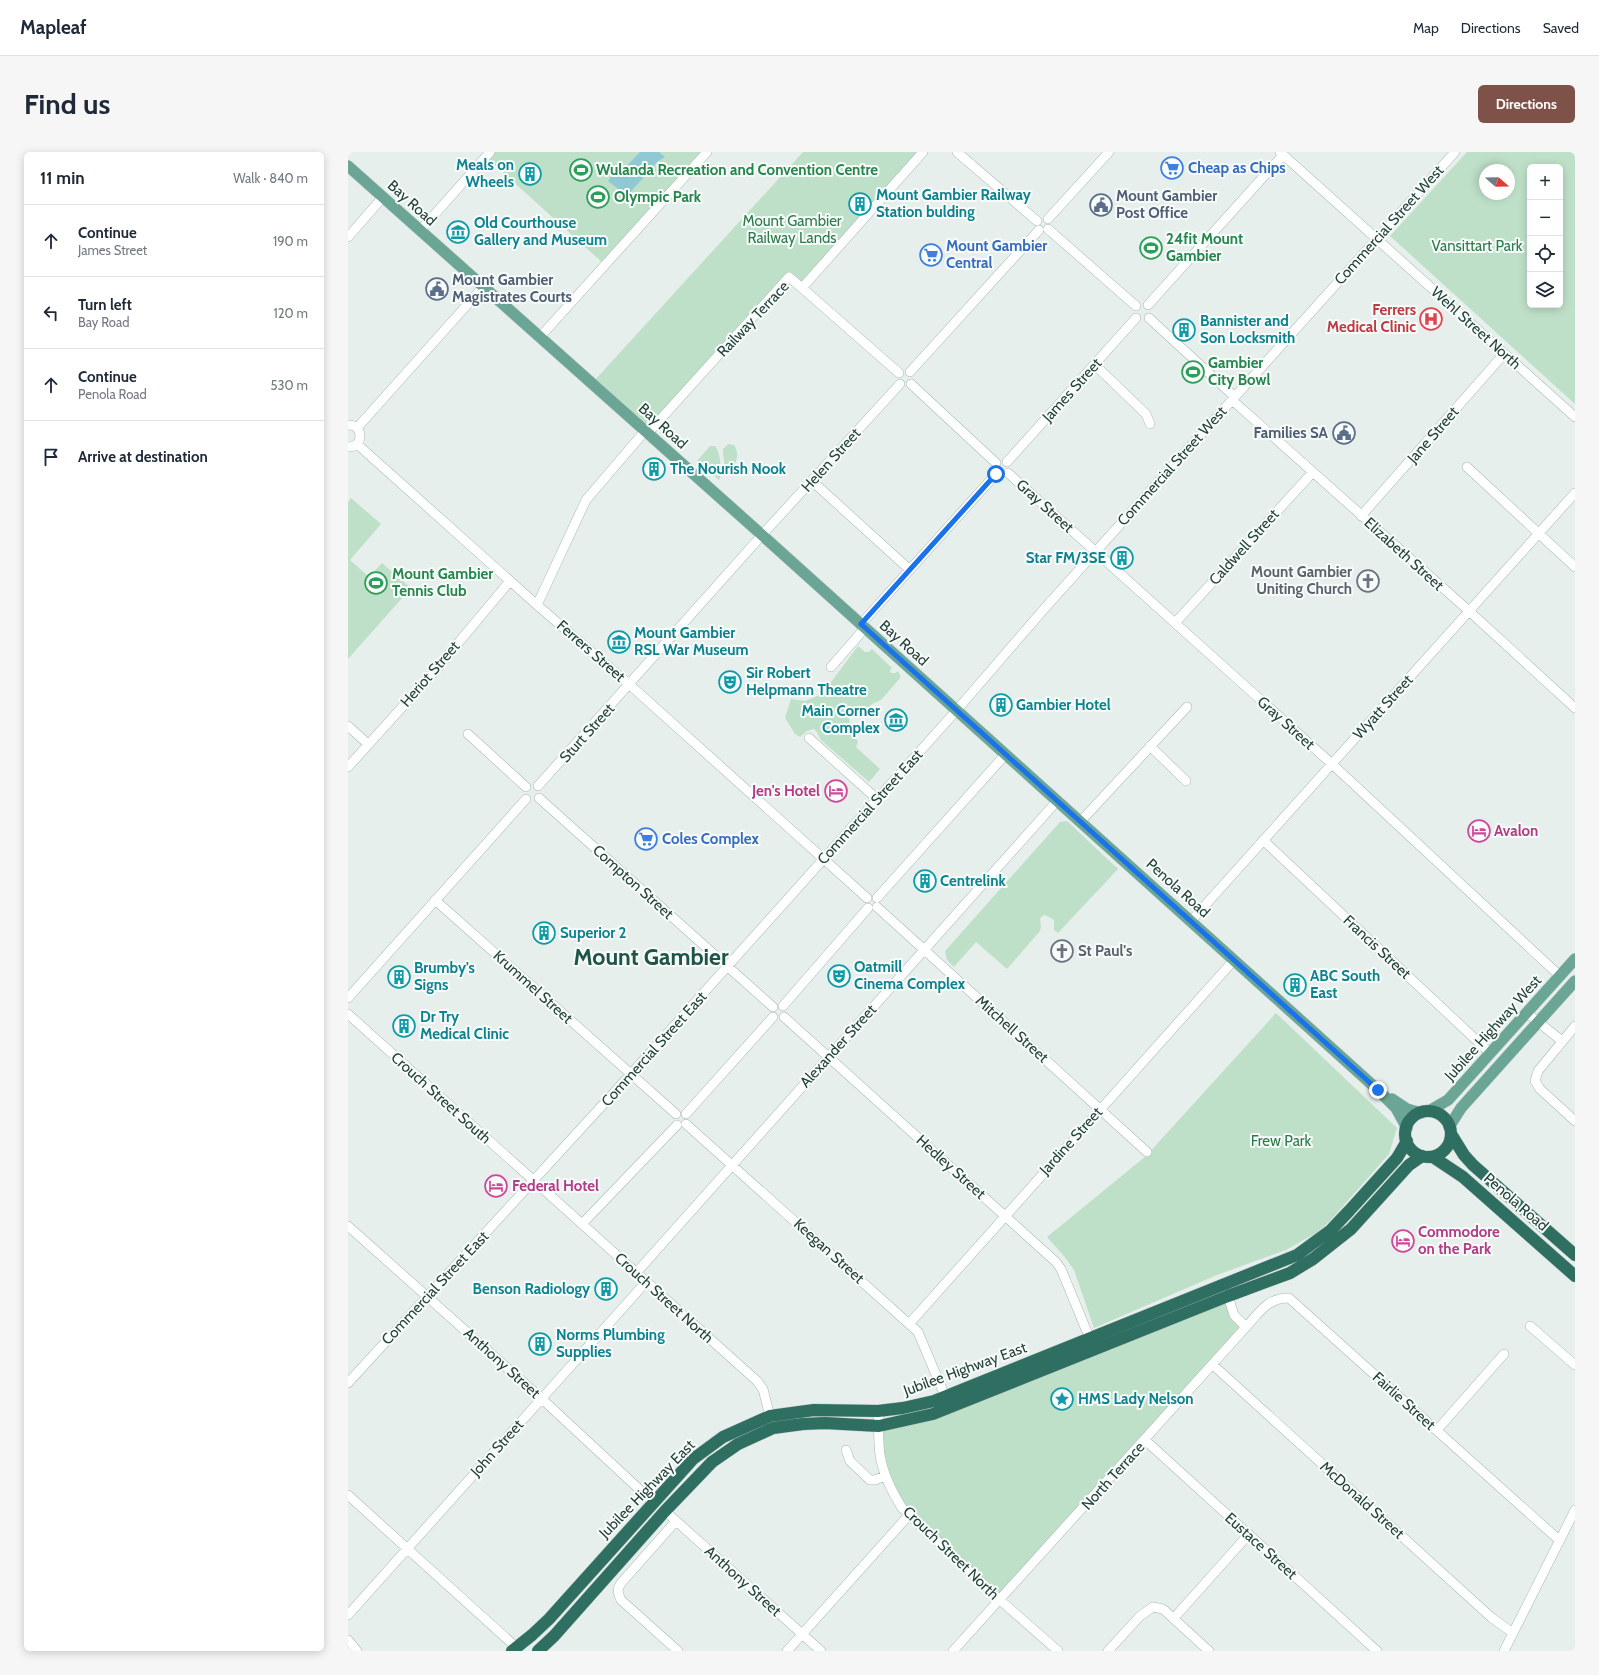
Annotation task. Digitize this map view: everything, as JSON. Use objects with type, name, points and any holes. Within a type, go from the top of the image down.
[{"type":"highway","points":[[1425,1112],[1436,1113],[1442,1116],[1450,1130],[1448,1146],[1444,1151],[1427,1156],[1414,1152],[1407,1141],[1407,1128],[1410,1120],[1425,1112]]},
{"type":"highway","name":"Penola Road","points":[[1450,1130],[1464,1155],[1575,1255]]},
{"type":"highway","name":"Jubilee Highway East","points":[[538,1651],[579,1608],[665,1511],[712,1462],[738,1444],[773,1428],[802,1424],[825,1423],[879,1426],[933,1414],[1166,1314],[1297,1255],[1330,1230],[1397,1158],[1407,1141]]},
{"type":"highway","name":"Penola Road","points":[[1427,1156],[1463,1177],[1575,1276]]},
{"type":"highway","name":"Jubilee Highway East","points":[[515,1650],[568,1598],[693,1459],[723,1437],[770,1416],[814,1410],[878,1411],[903,1408],[945,1396],[1090,1338],[1228,1296],[1290,1273],[1313,1259],[1350,1229],[1409,1165],[1427,1156]]},
{"type":"highway","points":[[1285,1260],[1290,1273]]},
{"type":"highway","points":[[568,1598],[579,1608]]},
{"type":"main road","name":"Bay Road","points":[[348,166],[762,535],[956,711]]},
{"type":"main road","name":"Penola Road","points":[[956,711],[1378,1090],[1396,1108],[1407,1128]]},
{"type":"main road","name":"Jubilee Highway West","points":[[1425,1112],[1448,1100],[1575,959]]},
{"type":"main road","name":"Jubilee Highway West","points":[[1450,1130],[1461,1108],[1575,981]]},
{"type":"main road","name":"Penola Road","points":[[1378,1090],[1407,1109],[1425,1112]]},
{"type":"street","points":[[420,230],[490,152]]},
{"type":"street","points":[[540,337],[707,152]]},
{"type":"street","name":"Railway Terrace","points":[[647,432],[789,277],[802,288],[923,152]]},
{"type":"street","points":[[910,372],[1041,227],[1042,218],[1048,219],[1109,152]]},
{"type":"street","name":"Commercial Street West","points":[[956,711],[1044,609],[1455,152]]},
{"type":"street","points":[[963,154],[1041,227],[1136,306]]},
{"type":"street","points":[[1148,305],[1282,154]]},
{"type":"street","name":"Wehl Street North","points":[[1282,154],[1575,417]]},
{"type":"street","points":[[348,237],[383,197]]},
{"type":"street","points":[[348,447],[358,444],[360,435],[352,426],[483,287]]},
{"type":"street","points":[[802,288],[899,374]]},
{"type":"street","points":[[1136,306],[1140,304],[1148,305]]},
{"type":"street","points":[[1136,306],[1134,311],[1136,318],[1141,321],[1149,318],[1151,310],[1148,305]]},
{"type":"street","name":"James Street","points":[[1007,462],[1136,318]]},
{"type":"street","name":"Elizabeth Street","points":[[1149,318],[1361,516],[1469,611],[1575,708]]},
{"type":"street","name":"Jane Street","points":[[1361,516],[1504,354]]},
{"type":"street","points":[[1095,365],[1146,414],[1150,424]]},
{"type":"street","points":[[899,374],[903,371],[910,372]]},
{"type":"street","points":[[910,372],[913,377],[911,384]]},
{"type":"street","points":[[899,374],[898,380],[900,384],[904,386],[911,384]]},
{"type":"street","name":"Helen Street","points":[[762,535],[900,384]]},
{"type":"street","points":[[911,384],[996,463]]},
{"type":"street","points":[[537,605],[586,500],[647,432]]},
{"type":"street","name":"Ferrers Street","points":[[358,444],[537,605],[630,685],[823,860]]},
{"type":"street","points":[[1003,460],[1007,462],[1010,469],[1008,473],[1004,476],[996,474],[994,469],[996,463],[1003,460]]},
{"type":"street","points":[[1467,467],[1575,567]]},
{"type":"street","name":"Caldwell Street","points":[[1175,623],[1313,472]]},
{"type":"street","name":"Gray Street","points":[[1008,473],[1332,764],[1560,976]]},
{"type":"street","points":[[831,668],[863,626],[910,570],[996,474]]},
{"type":"street","points":[[812,481],[910,570]]},
{"type":"street","name":"Wyatt Street","points":[[1191,921],[1575,494]]},
{"type":"street","name":"Sturt Street","points":[[538,786],[630,685],[762,535]]},
{"type":"street","name":"Heriot Street","points":[[348,767],[432,673],[510,580]]},
{"type":"street","points":[[1080,822],[1187,707]]},
{"type":"street","name":"Commercial Street East","points":[[348,1383],[631,1074],[956,711]]},
{"type":"street","points":[[348,726],[368,744]]},
{"type":"street","points":[[468,734],[526,787]]},
{"type":"street","points":[[809,738],[877,799]]},
{"type":"street","points":[[1150,746],[1186,781]]},
{"type":"street","points":[[783,1006],[872,903],[1005,754]]},
{"type":"street","points":[[530,784],[538,786],[541,791],[539,798],[534,801],[526,799],[523,792],[526,787],[530,784]]},
{"type":"street","name":"Compton Street","points":[[539,798],[727,967]]},
{"type":"street","points":[[348,998],[526,799]]},
{"type":"street","name":"Alexander Street","points":[[636,1273],[828,1056],[1057,802]]},
{"type":"street","name":"Francis Street","points":[[1263,840],[1490,1053]]},
{"type":"street","name":"Mitchell Street","points":[[823,860],[925,950],[1147,1152]]},
{"type":"street","name":"Krummel Street","points":[[435,900],[631,1074]]},
{"type":"street","name":"Jardine Street","points":[[909,1324],[1234,960]]},
{"type":"street","points":[[727,967],[773,1007]]},
{"type":"street","points":[[779,1004],[783,1006],[786,1010],[784,1017],[780,1019],[773,1017],[771,1011],[773,1007],[779,1004]]},
{"type":"street","points":[[1527,1013],[1562,1041]]},
{"type":"street","name":"Crouch Street South","points":[[348,1014],[534,1181]]},
{"type":"street","points":[[686,1114],[773,1017]]},
{"type":"street","name":"Hedley Street","points":[[784,1017],[1056,1262],[1061,1269],[1090,1338]]},
{"type":"street","points":[[1575,1026],[1538,1071],[1535,1081],[1540,1089],[1575,1121]]},
{"type":"street","points":[[631,1074],[676,1114]]},
{"type":"street","points":[[676,1114],[680,1112],[686,1114]]},
{"type":"street","points":[[676,1114],[674,1121],[677,1125]]},
{"type":"street","points":[[582,1224],[677,1125],[681,1126],[686,1124],[688,1118],[686,1114]]},
{"type":"street","name":"Keegan Street","points":[[686,1124],[918,1332],[945,1396]]},
{"type":"street","name":"Crouch Street North","points":[[534,1181],[757,1381],[763,1389],[773,1428]]},
{"type":"street","name":"Anthony Street","points":[[348,1226],[542,1399],[653,1502]]},
{"type":"street","name":"John Street","points":[[348,1615],[646,1282]]},
{"type":"street","points":[[1228,1296],[1234,1314],[1246,1327]]},
{"type":"street","name":"Fairlie Street","points":[[1246,1327],[1269,1302],[1282,1298],[1289,1298],[1559,1540]]},
{"type":"street","points":[[1530,1326],[1575,1365]]},
{"type":"street","name":"North Terrace","points":[[953,1651],[1146,1440],[1246,1327]]},
{"type":"street","points":[[1437,1430],[1504,1354]]},
{"type":"street","name":"McDonald Street","points":[[1213,1365],[1492,1618],[1513,1633]]},
{"type":"street","name":"Crouch Street North","points":[[878,1411],[880,1455],[885,1476],[902,1508],[1000,1600],[1058,1651]]},
{"type":"street","name":"Eustace Street","points":[[1146,1440],[1377,1651]]},
{"type":"street","points":[[846,1450],[850,1461],[870,1480],[875,1480],[885,1476]]},
{"type":"street","points":[[348,1495],[515,1650]]},
{"type":"street","points":[[1504,1651],[1575,1510]]},
{"type":"street","name":"Anthony Street","points":[[665,1511],[821,1651]]},
{"type":"street","points":[[787,1651],[909,1514]]},
{"type":"street","points":[[676,1521],[618,1588],[618,1594],[621,1600],[678,1651]]},
{"type":"street","points":[[1174,1618],[1249,1534]]},
{"type":"street","points":[[1108,1651],[1140,1616],[1150,1608],[1154,1607],[1163,1609],[1209,1651]]},
{"type":"street","points":[[348,1640],[357,1651]]},
{"type":"green space","name":"Olympic Park","points":[[490,152],[707,152],[605,265],[486,157]]},
{"type":"green space","name":"Mount Gambier Railway Lands","points":[[803,152],[917,152],[802,285],[788,273],[648,430],[594,381]]},
{"type":"green space","name":"Vansittart Park","points":[[1467,152],[1575,152],[1575,404],[1390,236]]},
{"type":"green space","points":[[728,444],[734,445],[737,457],[732,469],[726,474],[723,449]]},
{"type":"green space","points":[[710,446],[715,446],[720,457],[721,468],[719,480],[697,461]]},
{"type":"green space","name":"Mount Gambier Tennis Club","points":[[351,498],[381,524],[350,560],[369,577],[382,563],[411,588],[348,659],[348,502]]},
{"type":"green space","points":[[858,646],[865,652],[869,652],[872,649],[892,668],[890,670],[891,673],[898,671],[901,677],[881,700],[872,704],[863,713],[848,714],[851,729],[858,742],[856,747],[880,769],[869,782],[821,740],[814,729],[807,731],[800,737],[795,734],[785,718],[791,699],[805,701],[822,694]]},
{"type":"green space","points":[[1067,821],[1118,869],[1058,933],[1054,930],[1054,920],[1045,915],[1042,916],[1040,919],[1040,931],[1007,969],[976,942],[954,967],[947,960],[945,951],[1060,822]]},
{"type":"green space","name":"Frew Park","points":[[1276,1013],[1397,1128],[1389,1154],[1330,1221],[1316,1233],[1286,1250],[1217,1275],[1094,1328],[1074,1270],[1047,1237],[1146,1156]]},
{"type":"green space","points":[[1226,1301],[1242,1326],[1000,1593],[902,1504],[888,1475],[882,1453],[882,1431]]},
{"type":"water","points":[[640,152],[659,152],[665,157],[658,161],[627,196],[608,181],[611,177],[617,176]]},
{"type":"place","name":"Cheap as Chips","points":[[1172,168]]},
{"type":"place","name":"Wulanda Recreation and Convention Centre","points":[[581,170]]},
{"type":"place","name":"Meals on Wheels","points":[[530,174]]},
{"type":"place","name":"Olympic Park","points":[[598,197]]},
{"type":"place","name":"Mount Gambier Railway Station bulding","points":[[860,204]]},
{"type":"place","name":"Mount Gambier Post Office","points":[[1101,205]]},
{"type":"place","name":"Old Courthouse Gallery and Museum","points":[[458,232]]},
{"type":"place","name":"24fit Mount Gambier","points":[[1151,248]]},
{"type":"place","name":"Mount Gambier Central","points":[[931,255]]},
{"type":"place","name":"Mount Gambier Magistrates Courts","points":[[437,289]]},
{"type":"place","name":"Ferrers Medical Clinic","points":[[1431,319]]},
{"type":"place","name":"Bannister and Son Locksmith","points":[[1184,330]]},
{"type":"place","name":"Gambier City Bowl","points":[[1193,372]]},
{"type":"place","name":"Families SA","points":[[1344,433]]},
{"type":"place","name":"The Nourish Nook","points":[[654,469]]},
{"type":"place","name":"Star FM/3SE","points":[[1122,558]]},
{"type":"place","name":"Mount Gambier Uniting Church","points":[[1368,581]]},
{"type":"place","name":"Mount Gambier Tennis Club","points":[[376,583]]},
{"type":"place","name":"Mount Gambier RSL War Museum","points":[[619,642]]},
{"type":"place","name":"Sir Robert Helpmann Theatre","points":[[730,682]]},
{"type":"place","name":"Gambier Hotel","points":[[1001,705]]},
{"type":"place","name":"Main Corner Complex","points":[[896,720]]},
{"type":"place","name":"Jen's Hotel","points":[[836,791]]},
{"type":"place","name":"Avalon","points":[[1479,831]]},
{"type":"place","name":"Coles Complex","points":[[646,839]]},
{"type":"place","name":"Centrelink","points":[[925,881]]},
{"type":"place","name":"Superior 2","points":[[544,933]]},
{"type":"place","name":"St Paul's","points":[[1062,951]]},
{"type":"place","name":"Oatmill Cinema Complex","points":[[839,976]]},
{"type":"place","name":"Brumby's Signs","points":[[399,977]]},
{"type":"place","name":"ABC South East","points":[[1295,985]]},
{"type":"place","name":"Dr Try Medical Clinic","points":[[404,1026]]},
{"type":"place","name":"Federal Hotel","points":[[496,1186]]},
{"type":"place","name":"Commodore on the Park","points":[[1403,1241]]},
{"type":"place","name":"Benson Radiology","points":[[606,1289]]},
{"type":"place","name":"Norms Plumbing Supplies","points":[[540,1344]]},
{"type":"place","name":"HMS Lady Nelson","points":[[1062,1399]]},
{"type":"district","name":"Mount Gambier","points":[[651,957]]},
{"type":"route","points":[[996,474],[861,624],[1378,1090]]}]
